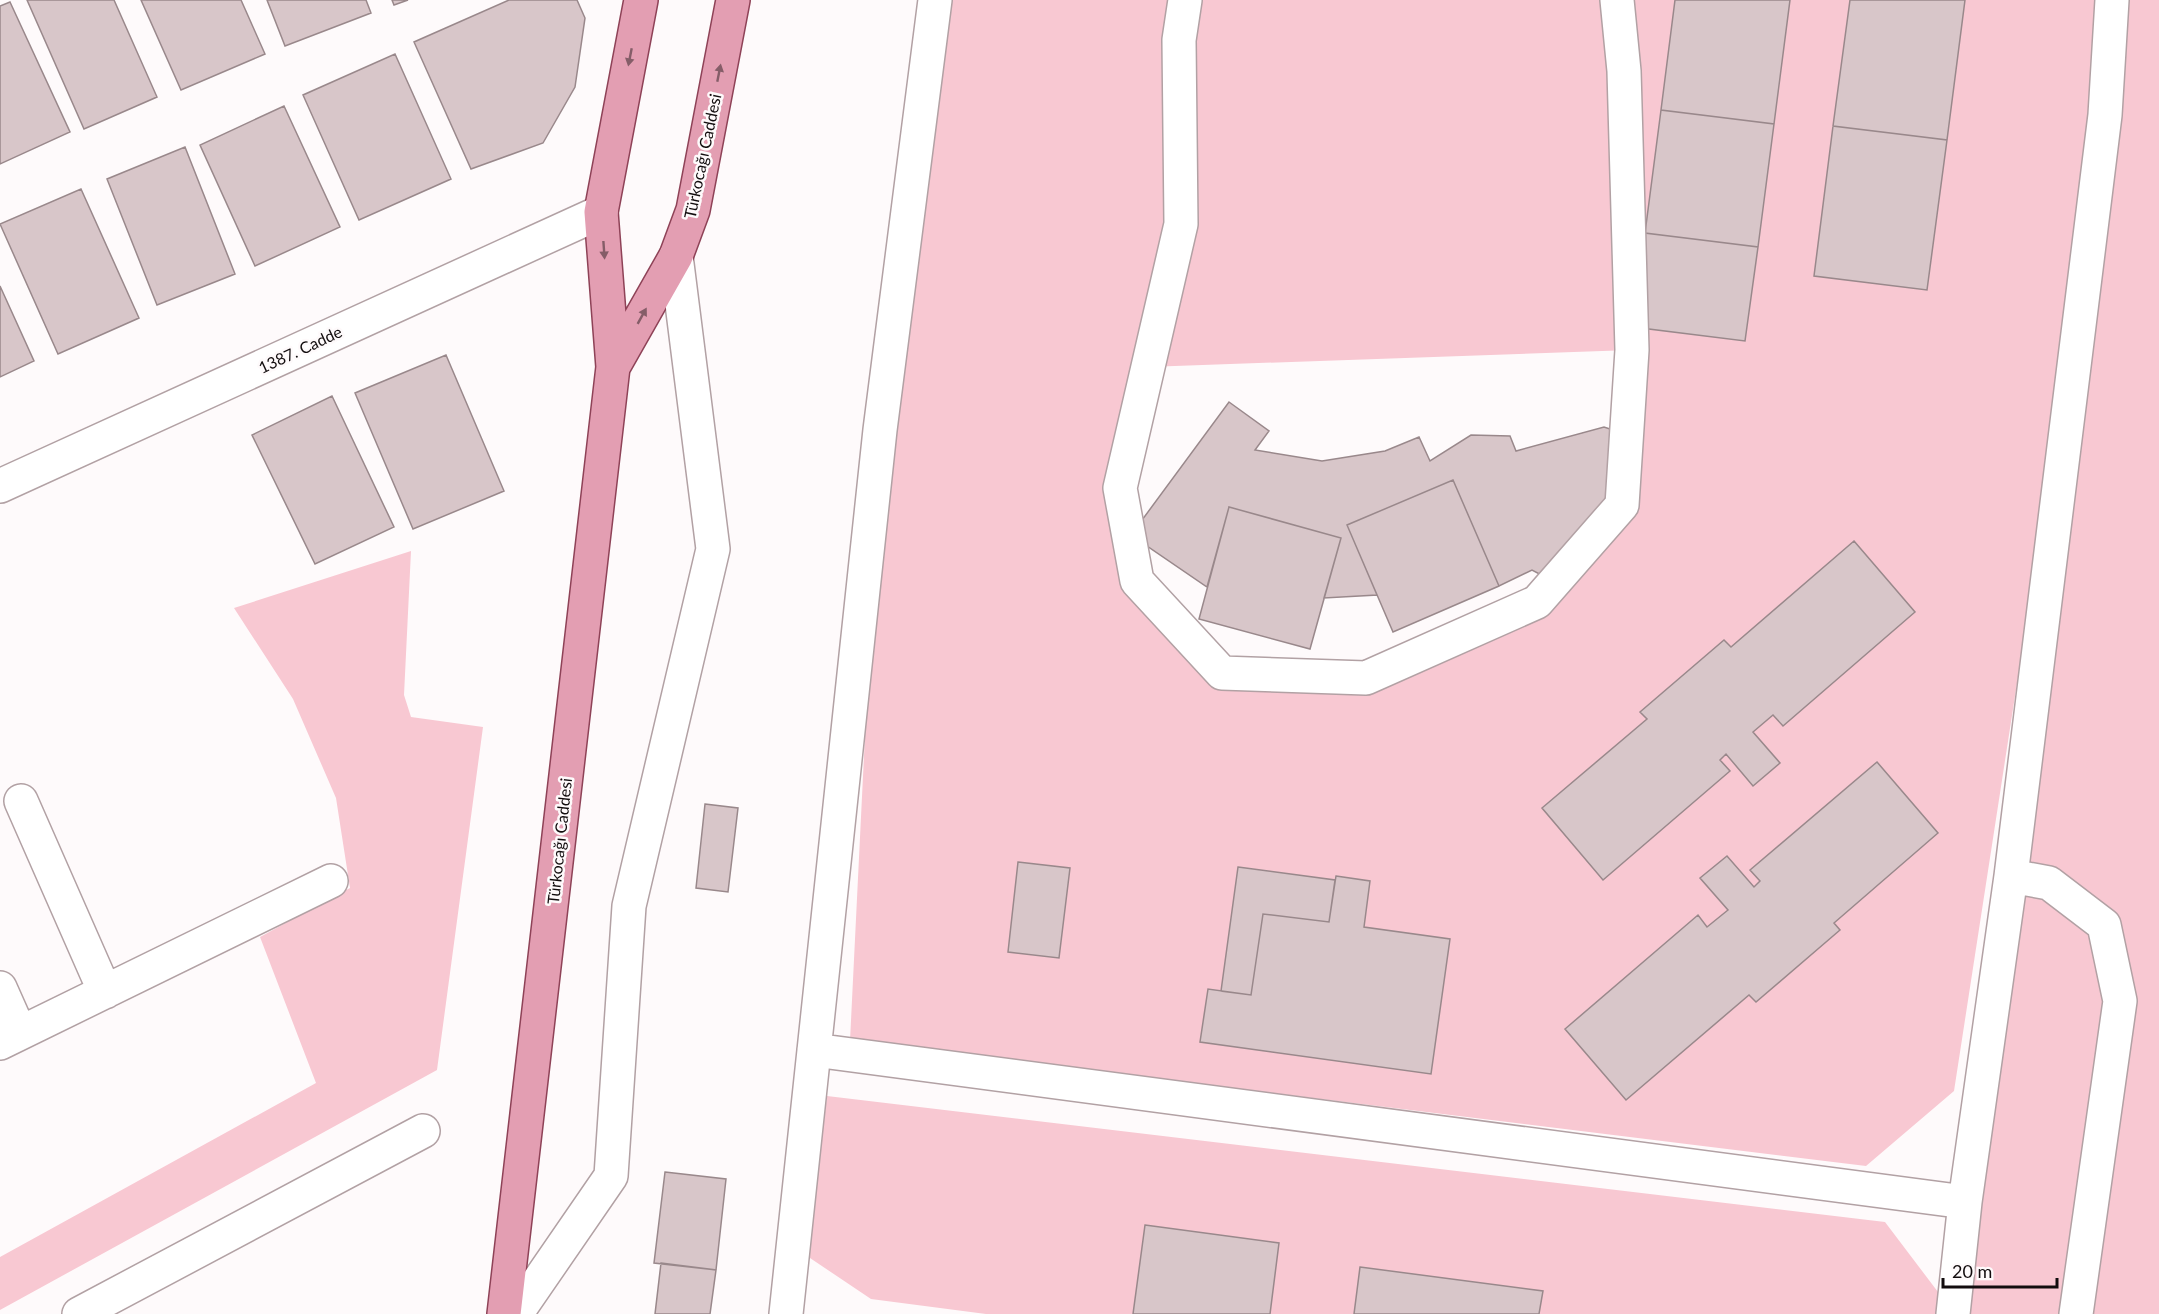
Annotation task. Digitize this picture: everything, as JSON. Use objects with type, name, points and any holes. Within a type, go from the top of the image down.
[{"type":"main road","name":"Türkocağı Caddesi","points":[[504,1314],[613,367],[601,212],[641,0]]},
{"type":"main road","name":"Türkocağı Caddesi","points":[[613,367],[676,256],[693,210],[733,0]]},
{"type":"street","points":[[786,1314],[880,430],[935,0]]},
{"type":"street","points":[[1185,0],[1179,40],[1181,224],[1120,488],[1137,581],[1222,673],[1366,678],[1537,602],[1622,505],[1632,350],[1624,71],[1617,0]]},
{"type":"street","points":[[1953,1314],[1965,1202],[2011,876],[2105,115],[2112,0]]},
{"type":"street","name":"1387. Cadde","points":[[0,486],[601,212]]},
{"type":"street","points":[[516,1314],[611,1176],[629,906],[713,549],[676,256]]},
{"type":"street","points":[[21,801],[105,992]]},
{"type":"street","points":[[2011,876],[2049,883],[2104,926],[2120,1001],[2076,1314]]},
{"type":"street","points":[[0,988],[10,1038],[331,881]]},
{"type":"street","points":[[814,1050],[1965,1202]]},
{"type":"street","points":[[79,1314],[423,1131]]},
{"type":"shaded area","points":[[935,0],[2159,0],[2159,1314],[1963,1314],[2101,139],[1954,1091],[1866,1166],[850,1041],[880,430]],"holes":[[[1631,350],[1622,505],[1537,602],[1366,678],[1222,673],[1137,581],[1120,488],[1147,367]]]},
{"type":"shaded area","points":[[411,551],[404,695],[411,717],[483,727],[437,1070],[0,1310],[0,1257],[316,1083],[260,937],[350,888],[336,798],[293,699],[234,608]]},
{"type":"shaded area","points":[[827,1096],[1885,1222],[1938,1292],[1936,1314],[986,1314],[871,1299],[807,1256]]},
{"type":"building","points":[[27,0],[114,0],[157,97],[84,129]]},
{"type":"building","points":[[141,0],[241,0],[265,54],[181,90]]},
{"type":"building","points":[[267,0],[366,0],[371,13],[285,46]]},
{"type":"building","points":[[392,0],[408,0],[394,5]]},
{"type":"building","points":[[509,0],[577,0],[585,18],[575,87],[543,143],[471,169],[414,42]]},
{"type":"building","points":[[1675,0],[1790,0],[1774,124],[1661,110]]},
{"type":"building","points":[[1850,0],[1965,0],[1947,140],[1833,126]]},
{"type":"building","points":[[10,2],[70,132],[0,164],[0,6]]},
{"type":"building","points":[[395,54],[451,179],[359,220],[303,95]]},
{"type":"building","points":[[284,106],[340,227],[255,266],[200,145]]},
{"type":"building","points":[[1661,110],[1774,124],[1758,247],[1645,233]]},
{"type":"building","points":[[1833,126],[1947,140],[1927,290],[1814,276]]},
{"type":"building","points":[[185,147],[235,274],[157,305],[107,179]]},
{"type":"building","points":[[81,189],[139,318],[58,354],[0,224]]},
{"type":"building","points":[[1645,233],[1758,247],[1745,341],[1633,327]]},
{"type":"building","points":[[0,286],[34,361],[0,377]]},
{"type":"building","points":[[446,355],[504,491],[413,529],[355,393]]},
{"type":"building","points":[[332,396],[394,527],[315,564],[252,435]]},
{"type":"building","points":[[1229,402],[1269,431],[1255,450],[1322,461],[1385,451],[1419,437],[1430,461],[1471,435],[1510,436],[1516,451],[1604,427],[1622,433],[1600,520],[1551,580],[1532,570],[1499,586],[1453,480],[1347,525],[1377,595],[1324,598],[1341,538],[1229,507],[1207,587],[1131,535]]},
{"type":"building","points":[[1453,480],[1499,586],[1393,632],[1347,525]]},
{"type":"building","points":[[1229,507],[1341,538],[1310,649],[1199,619]]},
{"type":"building","points":[[1854,541],[1915,612],[1783,726],[1773,715],[1753,732],[1780,763],[1753,786],[1726,754],[1720,760],[1730,771],[1603,880],[1542,808],[1647,719],[1640,712],[1724,640],[1731,647]]},
{"type":"building","points":[[1877,762],[1938,833],[1834,923],[1840,930],[1756,1002],[1749,995],[1626,1100],[1565,1029],[1698,915],[1707,927],[1728,910],[1700,878],[1727,856],[1754,887],[1760,881],[1750,870]]},
{"type":"building","points":[[705,804],[738,808],[728,892],[696,888]]},
{"type":"building","points":[[1018,862],[1070,868],[1059,958],[1008,952]]},
{"type":"building","points":[[1238,867],[1335,880],[1329,922],[1263,914],[1251,995],[1221,991]]},
{"type":"building","points":[[1336,876],[1370,881],[1364,927],[1450,939],[1431,1074],[1200,1042],[1208,989],[1251,995],[1263,914],[1329,922]]},
{"type":"building","points":[[665,1172],[726,1179],[716,1270],[654,1263]]},
{"type":"building","points":[[1145,1225],[1279,1243],[1270,1314],[1133,1314]]},
{"type":"building","points":[[661,1263],[716,1270],[710,1314],[655,1314]]},
{"type":"building","points":[[1360,1267],[1543,1291],[1539,1314],[1354,1314]]}]
